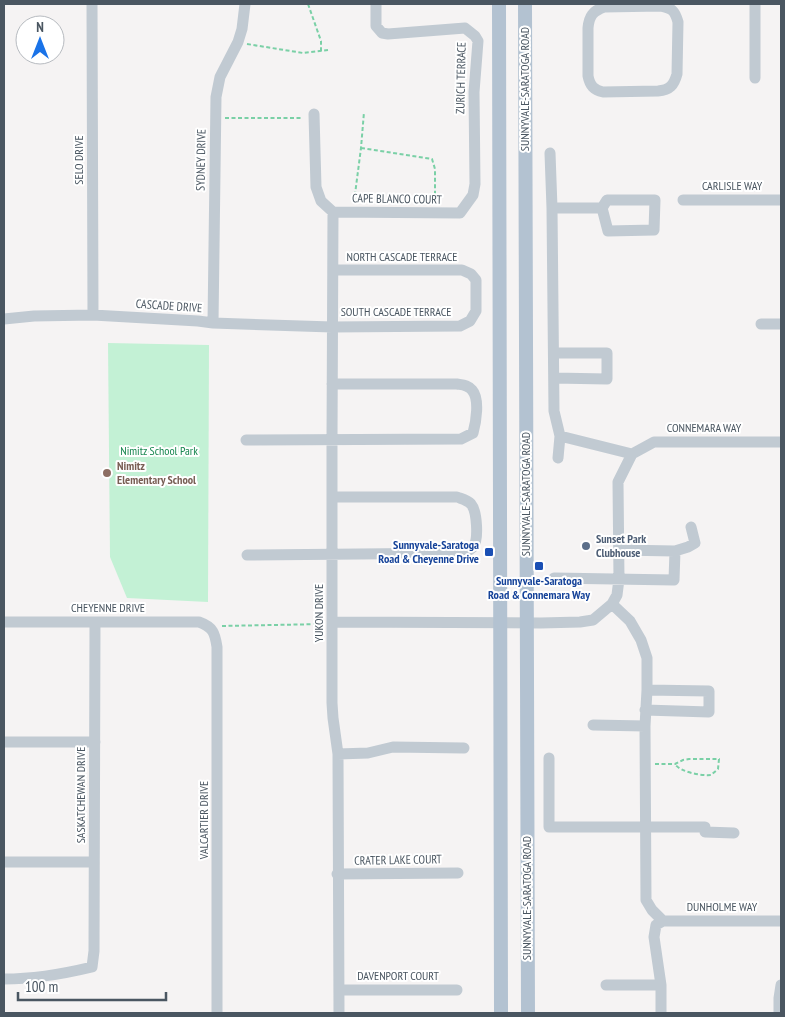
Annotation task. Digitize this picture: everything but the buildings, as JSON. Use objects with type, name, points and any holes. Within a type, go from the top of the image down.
[{"type":"main road","name":"SUNNYVALE-SARATOGA ROAD","points":[[499,4],[501,1013]]},
{"type":"main road","name":"SUNNYVALE-SARATOGA ROAD","points":[[525,4],[528,1013]]},
{"type":"street","name":"SELO DRIVE","points":[[92,4],[93,315]]},
{"type":"street","name":"SYDNEY DRIVE","points":[[213,323],[216,97],[220,76],[238,42],[242,29],[245,4]]},
{"type":"street","name":"ZURICH TERRACE","points":[[376,4],[376,26],[382,32],[388,34],[465,28],[476,36],[478,41],[474,92],[475,184],[473,195],[460,213]]},
{"type":"street","points":[[755,4],[755,78]]},
{"type":"street","points":[[604,6],[674,7],[678,22],[677,74],[675,82],[670,88],[658,91],[604,92],[592,87],[588,76],[588,21],[597,9],[604,6]]},
{"type":"street","points":[[314,116],[316,187],[320,201],[333,212]]},
{"type":"street","points":[[550,154],[554,411],[560,436],[558,458]]},
{"type":"street","points":[[607,200],[655,200],[654,230],[608,230],[602,208],[607,200]]},
{"type":"street","name":"CARLISLE WAY","points":[[683,200],[781,200]]},
{"type":"street","points":[[552,208],[602,208]]},
{"type":"street","name":"CAPE BLANCO COURT","points":[[333,212],[460,213]]},
{"type":"street","name":"YUKON DRIVE","points":[[333,212],[332,622],[333,718],[338,754],[339,1013]]},
{"type":"street","name":"NORTH CASCADE TERRACE","points":[[333,270],[462,270],[471,274]]},
{"type":"street","name":"SOUTH CASCADE TERRACE","points":[[332,327],[460,326],[470,321],[476,311],[476,280],[471,274]]},
{"type":"street","name":"CASCADE DRIVE","points":[[4,319],[34,316],[93,315],[213,323],[332,327]]},
{"type":"street","points":[[761,324],[781,324]]},
{"type":"street","points":[[554,353],[607,353],[607,379],[554,378]]},
{"type":"street","points":[[246,440],[461,439],[473,433],[476,423],[476,399],[473,390],[466,385],[332,384]]},
{"type":"street","points":[[332,622],[526,623],[593,620],[612,604],[617,595],[619,579],[618,482],[632,454],[560,436]]},
{"type":"street","name":"CONNEMARA WAY","points":[[632,454],[654,442],[781,442]]},
{"type":"street","points":[[247,555],[463,553],[473,547],[476,538],[476,513],[473,505],[467,500],[457,497],[332,497]]},
{"type":"street","points":[[619,550],[675,551],[688,547],[695,543],[691,527]]},
{"type":"street","points":[[554,578],[674,580],[675,551]]},
{"type":"street","points":[[612,604],[630,621],[641,640],[646,658],[647,690],[644,726],[646,900],[652,910],[663,921],[656,925],[654,937],[661,985],[661,1013]]},
{"type":"street","name":"CHEYENNE DRIVE","points":[[4,622],[199,622],[206,624],[210,628]]},
{"type":"street","name":"SASKATCHEWAN DRIVE","points":[[4,979],[68,973],[92,968],[94,951],[95,622]]},
{"type":"street","name":"VALCARTIER DRIVE","points":[[210,628],[214,632],[217,647],[217,1013]]},
{"type":"street","points":[[645,710],[709,712],[709,691],[647,690]]},
{"type":"street","points":[[593,725],[644,726]]},
{"type":"street","points":[[4,742],[95,742]]},
{"type":"street","points":[[338,754],[368,753],[393,748],[464,748]]},
{"type":"street","points":[[549,758],[549,827],[705,827],[705,832],[734,833]]},
{"type":"street","points":[[4,862],[94,862]]},
{"type":"street","name":"CRATER LAKE COURT","points":[[338,874],[458,873]]},
{"type":"street","name":"DUNHOLME WAY","points":[[663,921],[781,921]]},
{"type":"street","points":[[606,985],[661,985]]},
{"type":"street","points":[[779,1013],[781,985]]},
{"type":"street","name":"DAVENPORT COURT","points":[[339,990],[457,990]]},
{"type":"path","points":[[308,4],[321,41],[321,51]]},
{"type":"path","points":[[238,42],[303,53],[328,50]]},
{"type":"path","points":[[352,212],[362,148],[364,112]]},
{"type":"path","points":[[216,118],[314,116]]},
{"type":"path","points":[[362,148],[432,159],[435,169],[435,213]]},
{"type":"path","points":[[210,628],[225,625],[322,624],[332,622]]},
{"type":"path","points":[[645,764],[675,764],[689,759],[719,759],[718,770],[711,775],[682,770],[675,764]]},
{"type":"green space","name":"Nimitz School Park","points":[[108,343],[209,345],[208,602],[127,598],[110,557]]},
{"type":"place","name":"Nimitz Elementary School","points":[[107,473]]},
{"type":"place","name":"Sunset Park Clubhouse","points":[[586,546]]},
{"type":"place","name":"Sunnyvale-Saratoga Road & Cheyenne Drive","points":[[489,552]]},
{"type":"place","name":"Sunnyvale-Saratoga Road & Connemara Way","points":[[539,566]]}]
